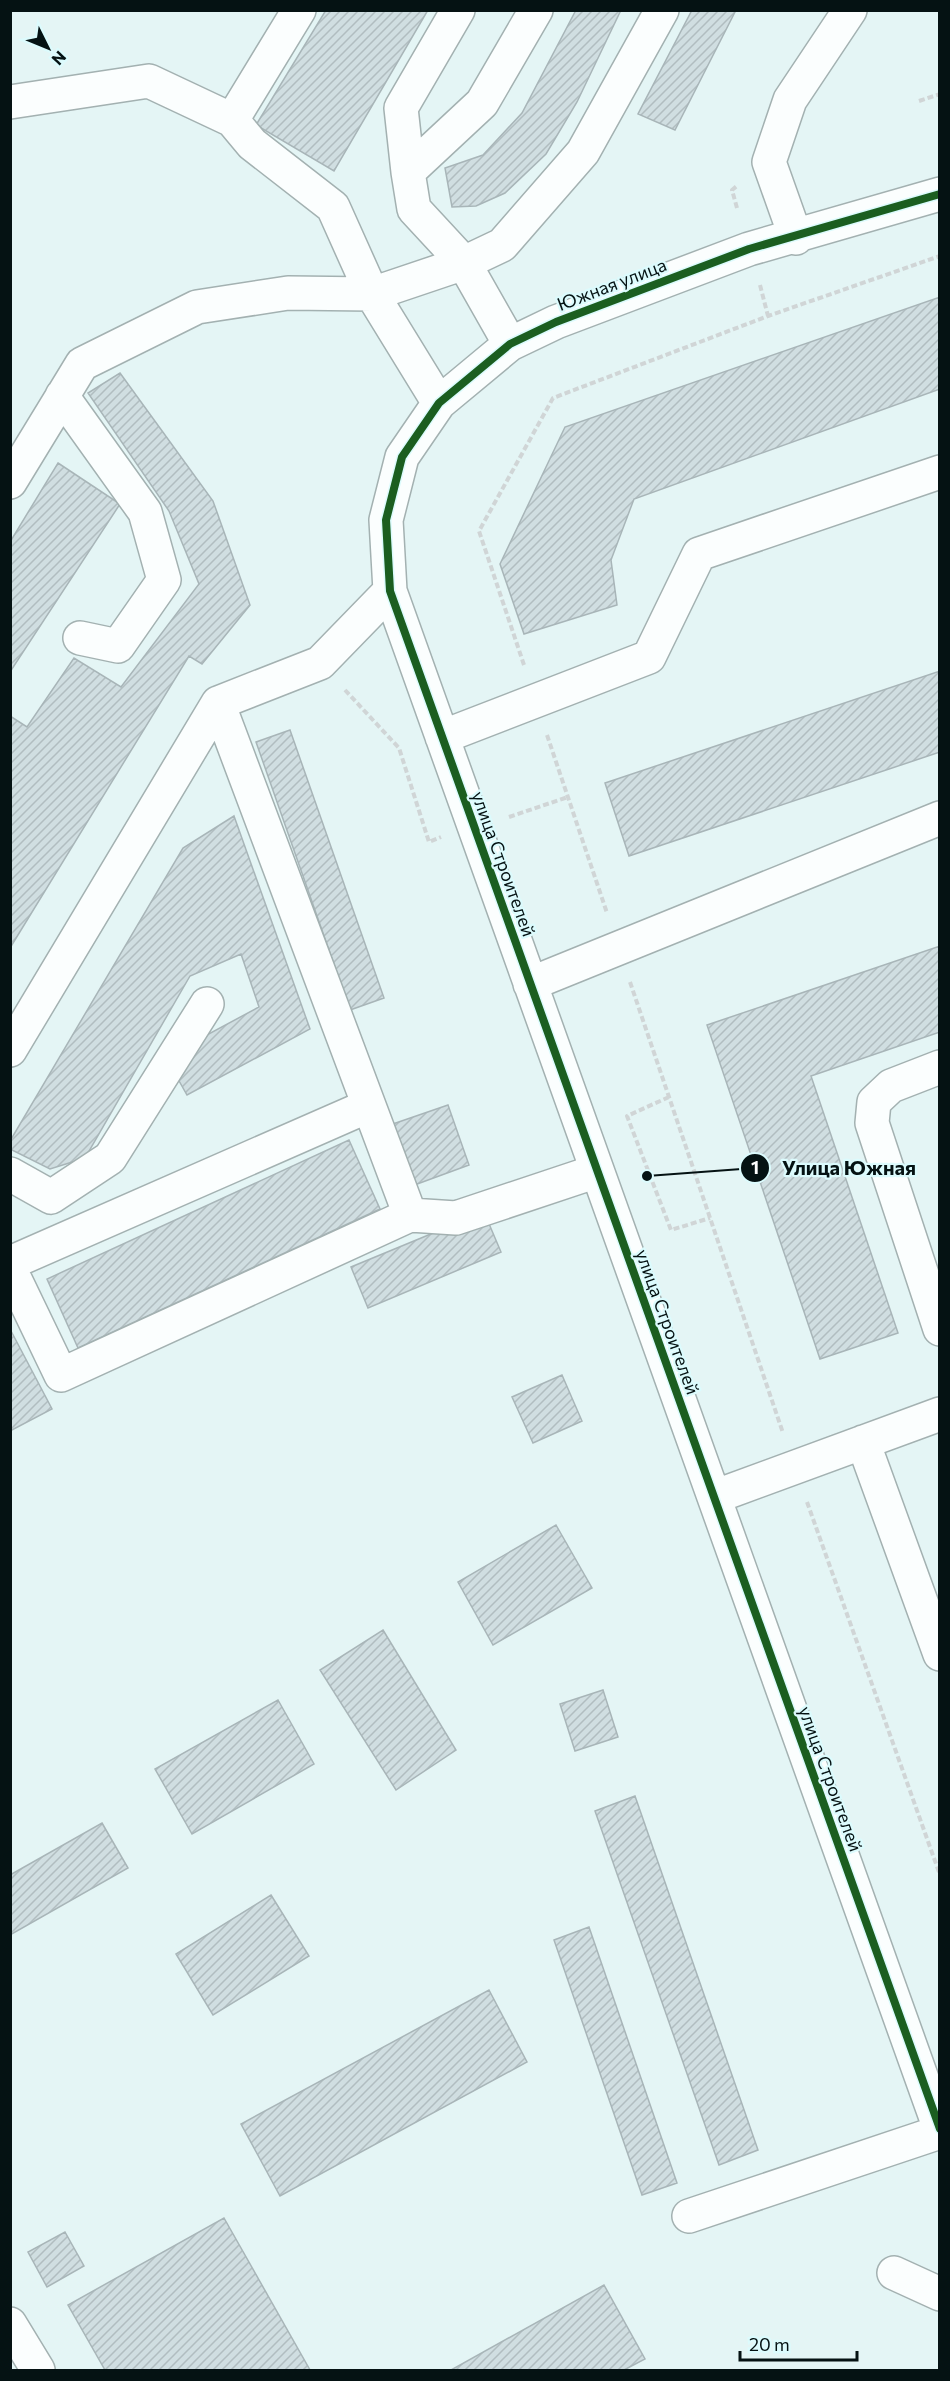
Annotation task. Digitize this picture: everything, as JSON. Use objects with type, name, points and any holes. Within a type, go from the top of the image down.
[{"type":"street","points":[[232,120],[299,10]]},
{"type":"street","points":[[458,10],[401,108],[408,172],[414,209],[464,264],[510,344]]},
{"type":"street","points":[[408,172],[482,103],[536,10]]},
{"type":"street","points":[[10,482],[81,364],[198,307],[288,293],[372,294],[464,264],[502,245],[582,152],[662,10]]},
{"type":"street","points":[[796,238],[769,162],[790,100],[850,10]]},
{"type":"street","points":[[10,102],[149,81],[232,120],[252,144],[333,207],[372,294],[439,403]]},
{"type":"street","name":"Южная улица","points":[[386,520],[402,457],[439,403],[510,344],[556,322],[738,253],[796,238],[939,194]]},
{"type":"street","points":[[62,396],[145,512],[164,580],[118,646],[80,638]]},
{"type":"street","points":[[442,737],[649,657],[699,554],[939,472]]},
{"type":"street","name":"улица Строителей","points":[[386,520],[390,591],[939,2130]]},
{"type":"street","points":[[10,1050],[218,703],[320,663],[390,591]]},
{"type":"street","points":[[218,703],[410,1215]]},
{"type":"street","points":[[530,984],[619,950],[939,818]]},
{"type":"street","points":[[10,1174],[51,1197],[110,1158],[207,1004]]},
{"type":"street","points":[[939,1067],[891,1086],[874,1102],[872,1123],[939,1329]]},
{"type":"street","points":[[10,1263],[368,1106]]},
{"type":"street","points":[[10,1269],[62,1375],[410,1215],[456,1218],[597,1171]]},
{"type":"street","points":[[714,1497],[939,1414]]},
{"type":"street","points":[[863,1442],[939,1654]]},
{"type":"street","points":[[689,2216],[939,2130]]},
{"type":"street","points":[[894,2273],[939,2294]]},
{"type":"street","points":[[10,2324],[38,2370]]},
{"type":"path","points":[[919,101],[939,94]]},
{"type":"path","points":[[939,256],[768,316],[553,398],[478,531],[795,1467],[939,1875]]},
{"type":"path","points":[[759,281],[768,316]]},
{"type":"path","points":[[320,663],[399,748],[429,842],[443,837]]},
{"type":"path","points":[[499,821],[568,796]]},
{"type":"path","points":[[669,1097],[627,1116],[672,1230],[710,1218]]},
{"type":"building","points":[[326,10],[428,10],[334,171],[256,125]]},
{"type":"building","points":[[576,10],[621,10],[577,102],[546,154],[505,193],[476,206],[452,207],[445,168],[483,155],[522,113]]},
{"type":"building","points":[[692,10],[736,10],[675,130],[638,114]]},
{"type":"building","points":[[940,297],[940,389],[634,499],[611,560],[617,605],[524,634],[500,564],[565,427]]},
{"type":"building","points":[[120,373],[213,501],[250,605],[202,664],[189,656],[10,948],[10,716],[27,727],[74,658],[121,687],[199,584],[169,511],[88,393]]},
{"type":"building","points":[[58,463],[120,504],[10,672],[10,542]]},
{"type":"building","points":[[940,671],[940,752],[629,856],[605,783]]},
{"type":"building","points":[[290,730],[384,998],[350,1010],[256,742]]},
{"type":"building","points":[[234,816],[310,1029],[187,1095],[178,1079],[203,1037],[259,1007],[241,954],[190,976],[85,1158],[50,1169],[10,1149],[10,1141],[183,848]]},
{"type":"building","points":[[940,946],[940,1032],[811,1076],[898,1333],[820,1359],[707,1025]]},
{"type":"building","points":[[448,1105],[469,1165],[409,1187],[387,1126]]},
{"type":"building","points":[[349,1140],[380,1209],[78,1348],[47,1279]]},
{"type":"building","points":[[484,1212],[501,1252],[368,1308],[351,1267]]},
{"type":"building","points":[[10,1329],[52,1409],[10,1431]]},
{"type":"building","points":[[562,1375],[582,1421],[533,1443],[512,1397]]},
{"type":"building","points":[[556,1525],[592,1588],[493,1645],[458,1582]]},
{"type":"building","points":[[383,1630],[456,1750],[396,1790],[320,1670]]},
{"type":"building","points":[[603,1690],[618,1737],[575,1751],[560,1704]]},
{"type":"building","points":[[278,1700],[314,1764],[192,1834],[155,1769]]},
{"type":"building","points":[[635,1796],[758,2150],[719,2165],[595,1811]]},
{"type":"building","points":[[102,1823],[128,1868],[10,1935],[10,1875]]},
{"type":"building","points":[[271,1895],[309,1956],[213,2015],[176,1954]]},
{"type":"building","points":[[589,1927],[677,2183],[642,2195],[554,1940]]},
{"type":"building","points":[[489,1990],[527,2062],[280,2196],[241,2124]]},
{"type":"building","points":[[224,2218],[310,2370],[105,2370],[68,2305]]},
{"type":"building","points":[[65,2232],[84,2266],[47,2287],[28,2252]]},
{"type":"building","points":[[604,2285],[645,2359],[624,2370],[451,2370]]},
{"type":"cycle path","points":[[940,194],[749,249],[556,322],[510,344],[439,403],[402,457],[386,520],[390,591],[940,2129]]},
{"type":"place","name":"Улица Южная","points":[[647,1176]]}]
